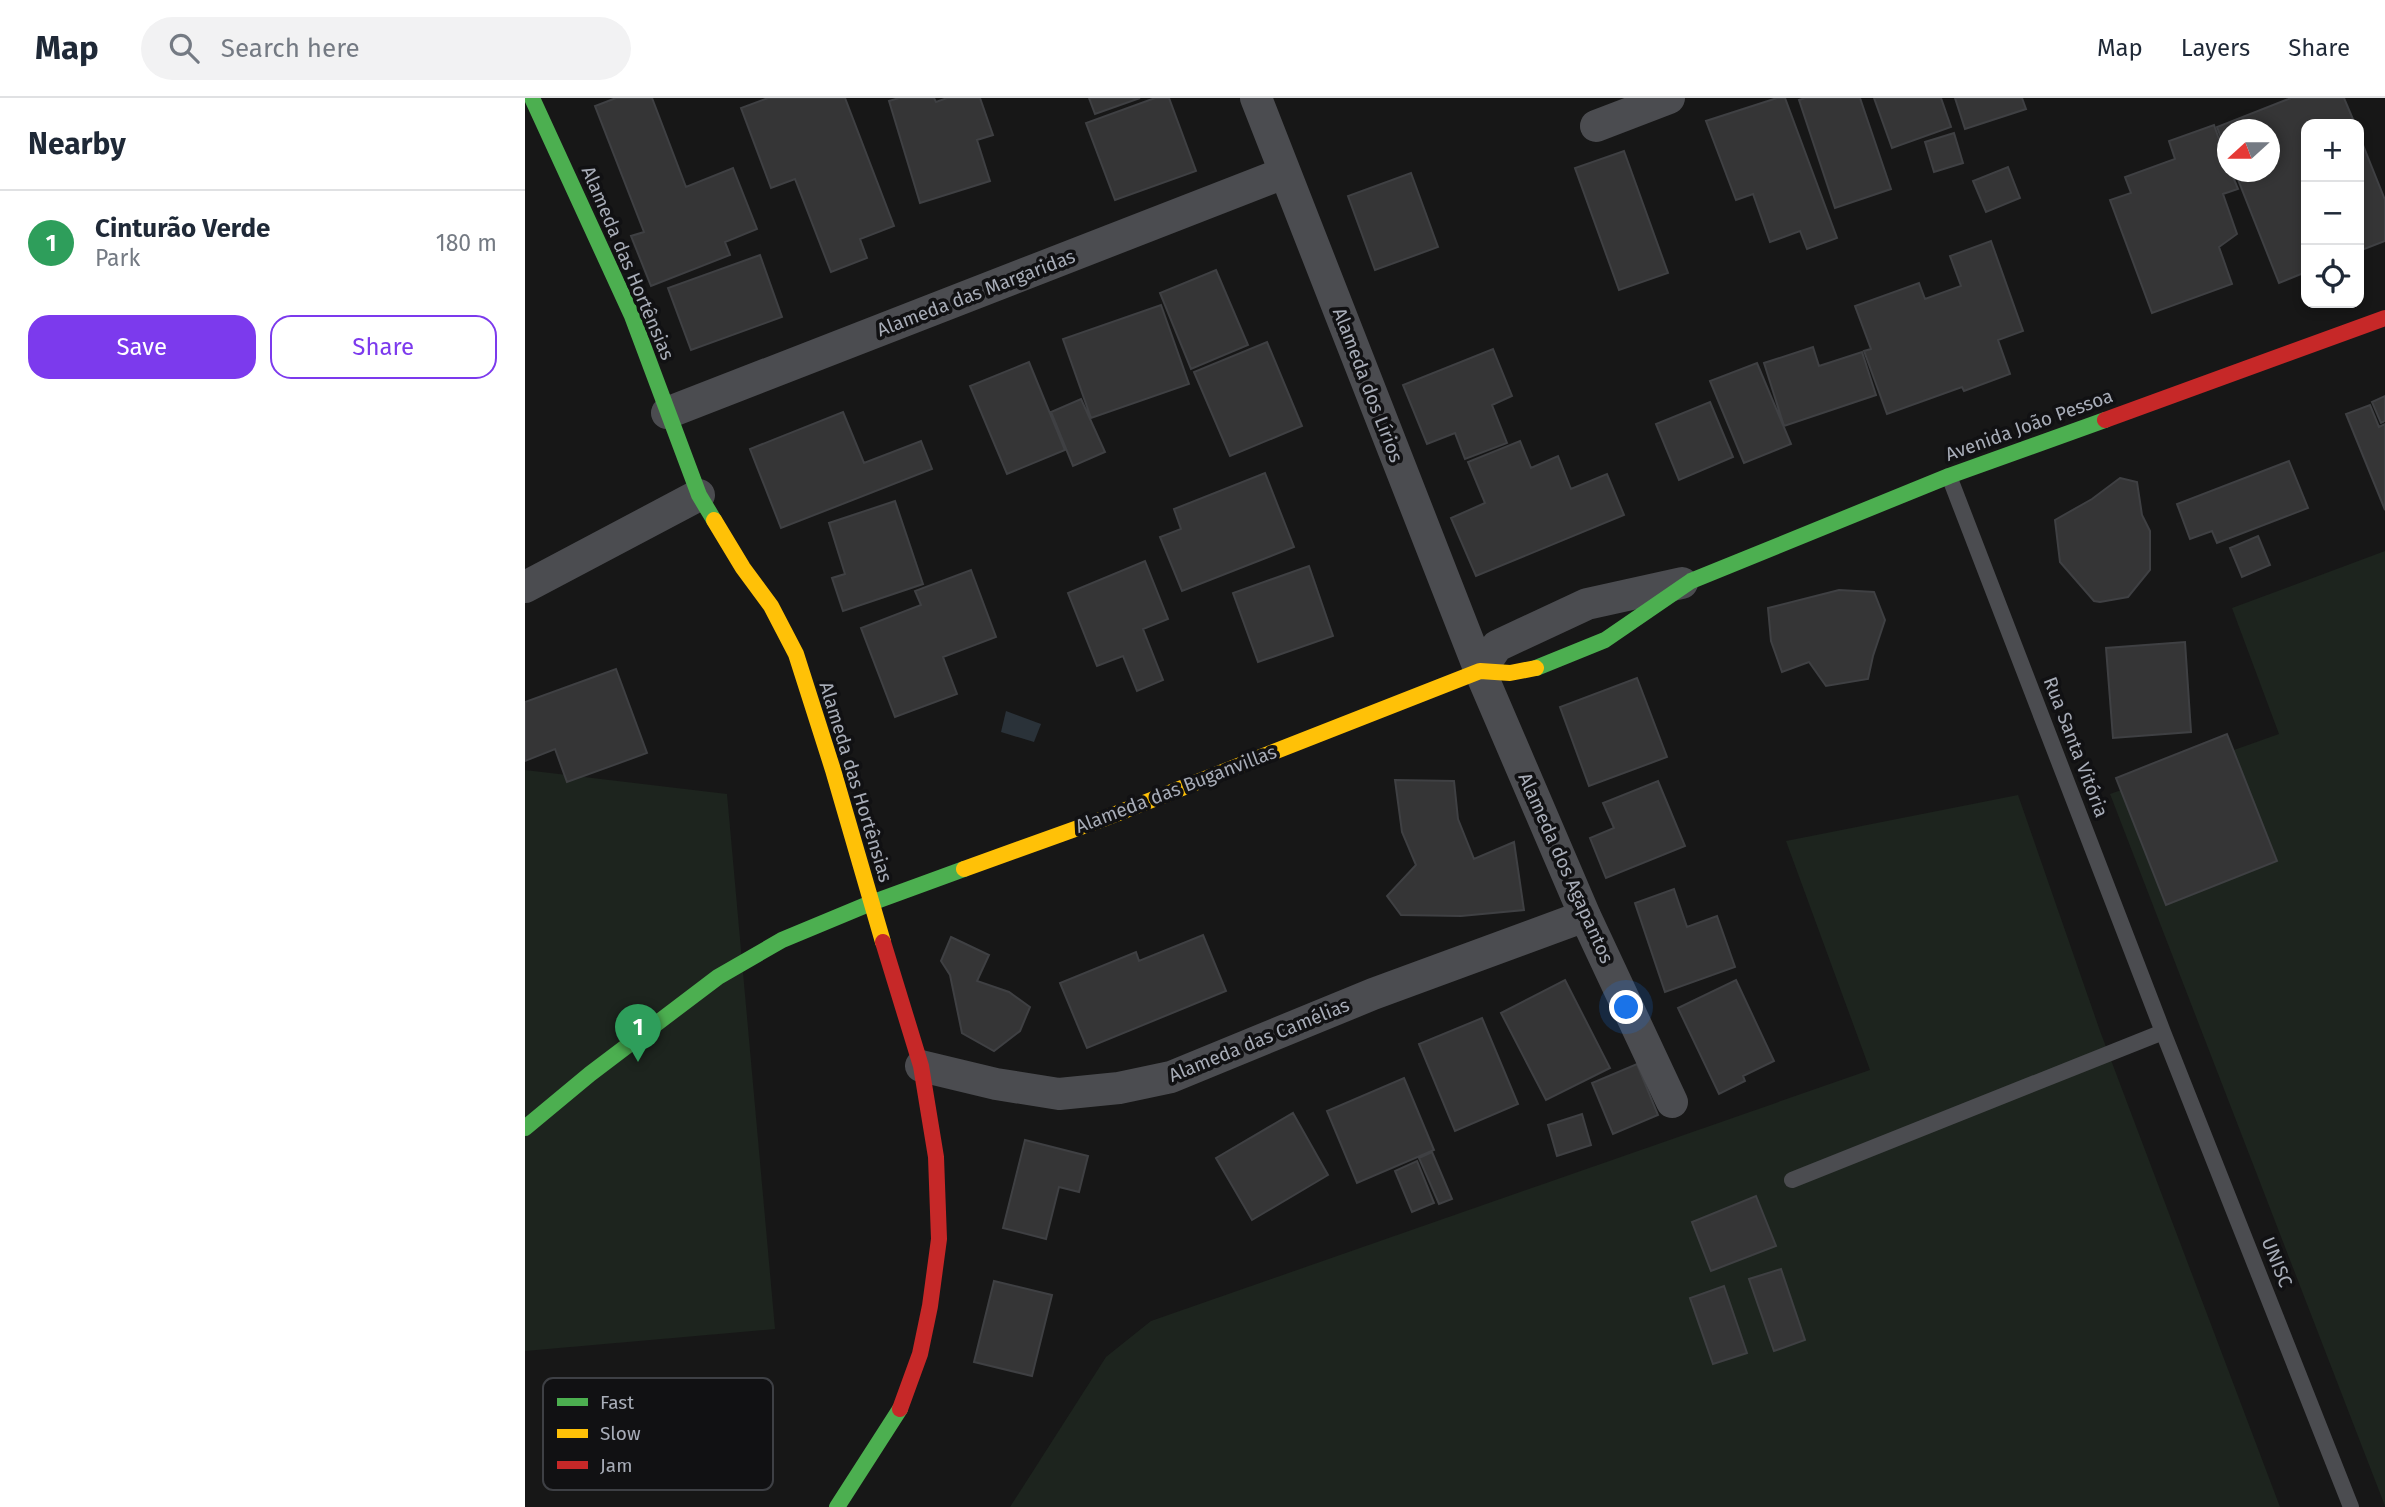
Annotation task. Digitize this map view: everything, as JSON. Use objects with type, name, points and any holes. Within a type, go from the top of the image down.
[{"type":"street","name":"Alameda das Hortênsias","points":[[532,98],[632,316],[699,495],[743,568],[771,606],[796,654],[921,1066],[936,1157],[939,1239],[930,1306],[920,1354],[899,1412],[837,1507]]},
{"type":"street","name":"Alameda dos Lírios","points":[[1256,98],[1480,671]]},
{"type":"street","points":[[1596,126],[1669,98]]},
{"type":"street","name":"Alameda das Margaridas","points":[[667,413],[1284,173]]},
{"type":"street","name":"Avenida João Pessoa","points":[[1691,581],[1949,476],[2385,318]]},
{"type":"street","points":[[525,587],[699,495]]},
{"type":"street","points":[[1480,671],[1497,646],[1587,604],[1691,581]]},
{"type":"street","name":"Alameda das Buganvillas","points":[[525,1128],[590,1074],[717,977],[782,940],[871,902],[1103,819],[1480,671]]},
{"type":"street","name":"Alameda dos Agapantos","points":[[1480,671],[1585,916],[1672,1102]]},
{"type":"street","name":"Alameda das Camélias","points":[[921,1066],[996,1084],[1059,1094],[1171,1077],[1373,994],[1585,916]]},
{"type":"lane","name":"Rua Santa Vitória","points":[[1949,476],[2163,1032]]},
{"type":"lane","points":[[1792,1180],[2163,1032]]},
{"type":"lane","name":"UNISC","points":[[2163,1032],[2351,1507]]},
{"type":"shaded area","points":[[2385,551],[2385,1506],[2110,794],[2279,734],[2232,608]]},
{"type":"shaded area","points":[[1006,711],[1041,724],[1034,742],[1001,732]]},
{"type":"shaded area","points":[[525,770],[727,794],[775,1329],[525,1351]]},
{"type":"shaded area","points":[[2018,795],[2100,1031],[2280,1507],[1010,1507],[1106,1357],[1151,1321],[1870,1070],[1786,841]]},
{"type":"building","points":[[616,98],[652,98],[686,187],[733,168],[757,229],[725,242],[730,255],[651,286],[631,236],[644,232],[595,106]]},
{"type":"building","points":[[768,98],[845,98],[894,226],[860,239],[867,258],[831,272],[795,179],[771,188],[741,108]]},
{"type":"building","points":[[899,98],[934,98],[936,102],[947,98],[980,98],[993,135],[977,140],[990,181],[920,203],[889,101]]},
{"type":"building","points":[[1089,98],[1140,98],[1095,114]]},
{"type":"building","points":[[1155,98],[1169,98],[1196,171],[1115,200],[1086,123]]},
{"type":"building","points":[[1777,98],[1785,98],[1837,238],[1807,249],[1800,231],[1770,242],[1753,194],[1736,200],[1706,121]]},
{"type":"building","points":[[1860,98],[1891,189],[1835,208],[1799,100]]},
{"type":"building","points":[[1874,98],[1941,98],[1951,127],[1892,148]]},
{"type":"building","points":[[1955,98],[2022,98],[2026,109],[1965,129]]},
{"type":"building","points":[[2291,98],[2344,98],[2353,119],[2301,119],[2301,274],[2279,283],[2239,182],[2280,182],[2280,119],[2237,119]]},
{"type":"building","points":[[2214,125],[2217,134],[2217,182],[2235,182],[2238,189],[2223,194],[2237,234],[2219,247],[2232,284],[2152,313],[2110,200],[2131,193],[2125,177],[2175,159],[2169,141]]},
{"type":"building","points":[[1954,133],[1963,163],[1934,172],[1925,142]]},
{"type":"building","points":[[2364,148],[2385,200],[2385,241],[2364,249]]},
{"type":"building","points":[[1624,151],[1668,273],[1619,290],[1575,168]]},
{"type":"building","points":[[2008,167],[2020,198],[1986,212],[1973,181]]},
{"type":"building","points":[[1411,173],[1438,247],[1375,270],[1348,196]]},
{"type":"building","points":[[1991,241],[2023,331],[1998,340],[2010,374],[1964,391],[1962,387],[1887,414],[1864,351],[1871,349],[1855,306],[1919,283],[1925,299],[1961,286],[1950,256]]},
{"type":"building","points":[[760,255],[782,317],[691,350],[668,288]]},
{"type":"building","points":[[1216,270],[1248,345],[1191,369],[1160,293]]},
{"type":"building","points":[[1161,305],[1189,384],[1091,418],[1063,339]]},
{"type":"building","points":[[1267,342],[1302,426],[1230,456],[1194,372]]},
{"type":"building","points":[[1813,347],[1819,366],[1862,352],[1876,395],[1784,426],[1764,363]]},
{"type":"building","points":[[1493,349],[1512,396],[1492,405],[1507,443],[1465,459],[1455,433],[1427,444],[1403,385]]},
{"type":"building","points":[[1029,362],[1065,450],[1007,474],[970,386]]},
{"type":"building","points":[[1757,363],[1791,444],[1744,463],[1710,381]]},
{"type":"building","points":[[2385,396],[2385,421],[2381,423],[2372,402]]},
{"type":"building","points":[[1081,399],[1105,452],[1073,466],[1051,412]]},
{"type":"building","points":[[1710,402],[1733,457],[1679,480],[1656,424]]},
{"type":"building","points":[[2370,405],[2379,427],[2385,424],[2385,510],[2346,414]]},
{"type":"building","points":[[843,412],[864,463],[921,441],[932,469],[781,528],[750,449]]},
{"type":"building","points":[[1520,441],[1531,468],[1558,456],[1571,489],[1607,474],[1624,515],[1476,576],[1451,518],[1485,503],[1468,462]]},
{"type":"building","points":[[2289,461],[2308,508],[2217,543],[2212,531],[2190,539],[2177,504]]},
{"type":"building","points":[[1265,473],[1294,547],[1182,591],[1160,537],[1181,529],[1174,509]]},
{"type":"building","points":[[2120,478],[2137,482],[2142,515],[2150,531],[2150,570],[2128,597],[2094,601],[2060,562],[2055,520],[2092,499]]},
{"type":"building","points":[[895,501],[923,584],[843,611],[832,578],[845,574],[829,523]]},
{"type":"building","points":[[2258,536],[2270,565],[2242,577],[2230,548]]},
{"type":"building","points":[[1145,561],[1168,619],[1143,629],[1163,680],[1137,691],[1123,656],[1097,666],[1068,593]]},
{"type":"building","points":[[1309,566],[1333,636],[1258,662],[1233,593]]},
{"type":"building","points":[[971,570],[996,637],[943,657],[957,694],[895,717],[861,628],[921,605],[915,591]]},
{"type":"building","points":[[1839,590],[1874,592],[1885,620],[1868,679],[1826,686],[1809,662],[1782,672],[1771,641],[1768,608]]},
{"type":"building","points":[[2185,642],[2191,732],[2113,738],[2106,648]]},
{"type":"building","points":[[616,669],[647,753],[567,782],[555,749],[525,761],[525,702]]},
{"type":"building","points":[[1637,678],[1667,757],[1589,786],[1560,707]]},
{"type":"building","points":[[2227,734],[2277,861],[2166,905],[2116,778]]},
{"type":"building","points":[[1395,780],[1454,781],[1458,819],[1474,859],[1514,842],[1524,910],[1461,916],[1401,915],[1387,896],[1416,865],[1402,832]]},
{"type":"building","points":[[1658,781],[1685,846],[1606,878],[1590,838],[1614,828],[1603,803]]},
{"type":"building","points":[[1674,889],[1687,927],[1717,916],[1735,967],[1665,992],[1635,903]]},
{"type":"building","points":[[1203,935],[1226,991],[1087,1048],[1060,983],[1136,952],[1139,961]]},
{"type":"building","points":[[951,937],[989,955],[977,981],[1009,992],[1030,1007],[1020,1031],[994,1051],[962,1033],[950,975],[941,961]]},
{"type":"building","points":[[1565,980],[1610,1068],[1546,1100],[1501,1013]]},
{"type":"building","points":[[1736,980],[1774,1061],[1743,1076],[1745,1081],[1719,1094],[1678,1008]]},
{"type":"building","points":[[1482,1018],[1518,1104],[1455,1131],[1419,1044]]},
{"type":"building","points":[[1637,1064],[1658,1115],[1613,1134],[1592,1083]]},
{"type":"building","points":[[1404,1078],[1434,1150],[1357,1183],[1327,1111]]},
{"type":"building","points":[[1293,1113],[1328,1175],[1252,1220],[1216,1158]]},
{"type":"building","points":[[1582,1114],[1591,1145],[1557,1156],[1548,1125]]},
{"type":"building","points":[[1025,1140],[1088,1156],[1079,1192],[1059,1187],[1046,1239],[1003,1228]]},
{"type":"building","points":[[1432,1152],[1452,1199],[1439,1204],[1419,1158]]},
{"type":"building","points":[[1417,1161],[1434,1203],[1412,1212],[1395,1171]]},
{"type":"building","points":[[1756,1196],[1776,1246],[1711,1271],[1692,1222]]},
{"type":"building","points":[[1781,1269],[1805,1340],[1774,1351],[1749,1279]]},
{"type":"building","points":[[994,1281],[1052,1295],[1032,1376],[974,1362]]},
{"type":"building","points":[[1724,1286],[1747,1353],[1713,1364],[1690,1298]]},
{"type":"traffic: fast","points":[[532,98],[632,316],[699,495],[714,520]]},
{"type":"traffic: fast","points":[[1536,668],[1605,640],[1691,581],[1949,476],[2105,420]]},
{"type":"traffic: fast","points":[[525,1128],[590,1074],[718,977],[782,940],[871,903],[964,869]]},
{"type":"traffic: fast","points":[[837,1507],[900,1409]]},
{"type":"traffic: slow","points":[[714,520],[743,568],[771,606],[796,654],[883,942]]},
{"type":"traffic: slow","points":[[964,869],[1103,819],[1480,671],[1510,673],[1536,668]]},
{"type":"traffic: jam","points":[[2105,420],[2385,318]]},
{"type":"traffic: jam","points":[[883,942],[921,1066],[936,1157],[939,1239],[920,1354],[900,1409]]},
{"type":"place","name":"Cinturão Verde","points":[[638,1062]]}]
